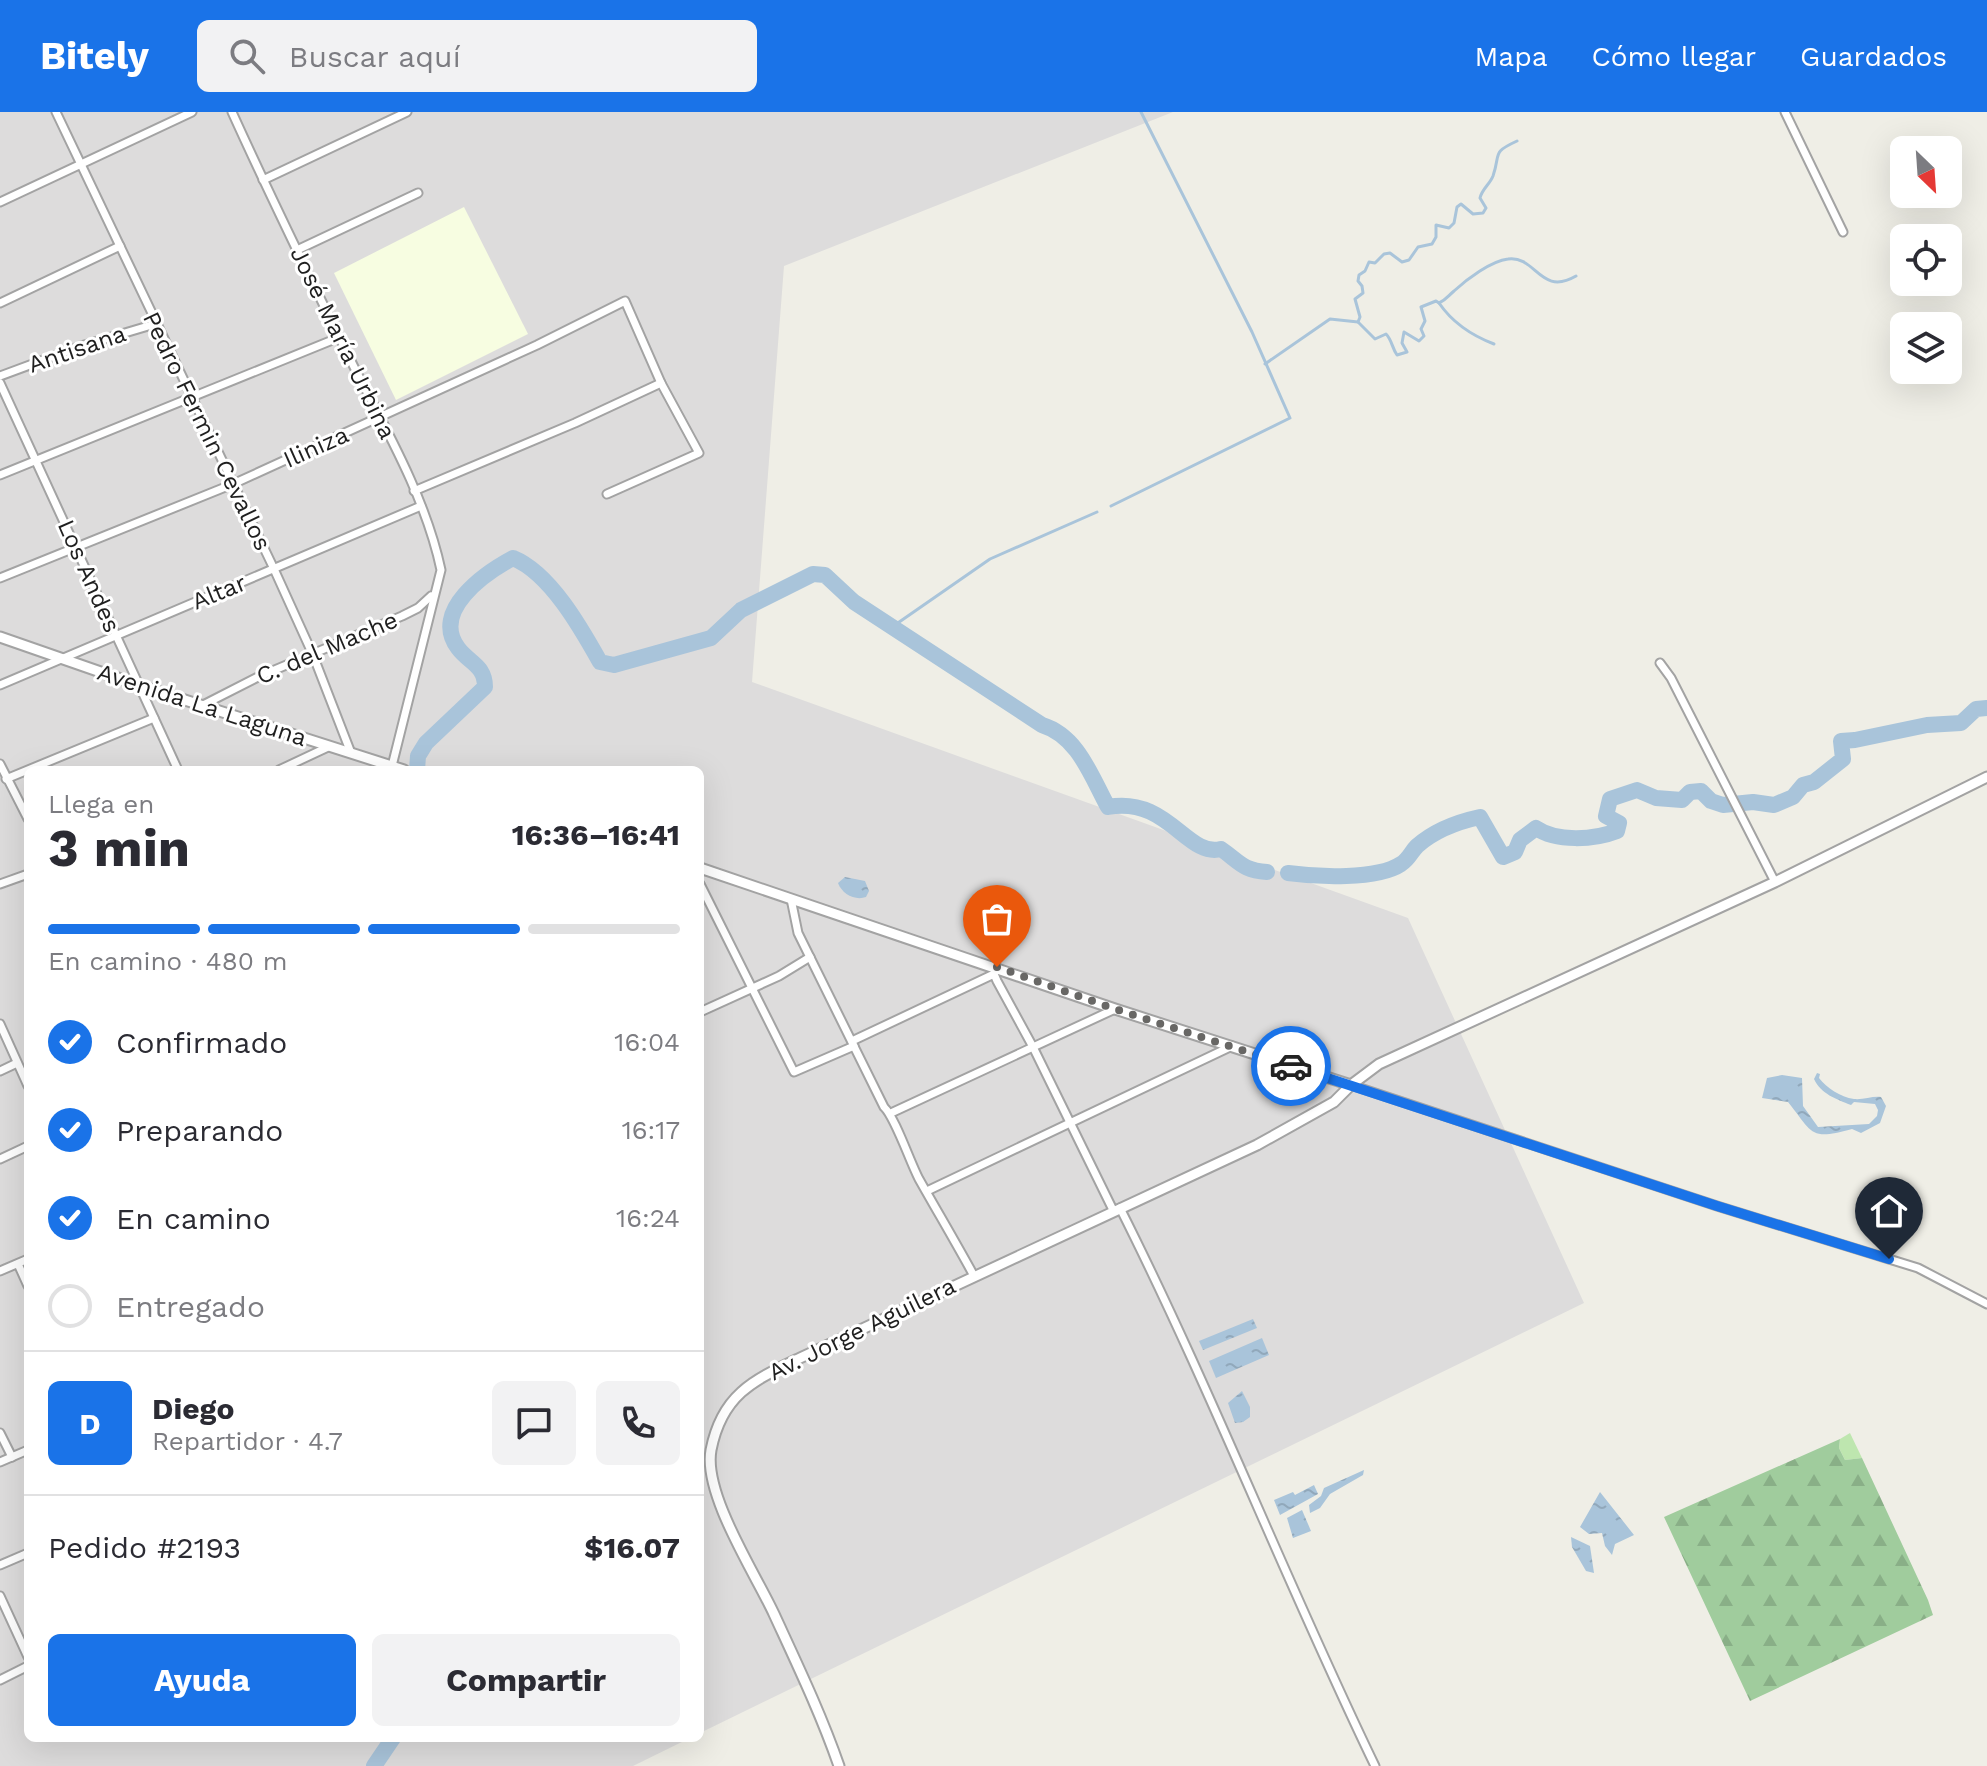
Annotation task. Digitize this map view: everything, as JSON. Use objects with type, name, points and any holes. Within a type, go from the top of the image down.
[{"type":"street","name":"Pedro Fermin Cevallos","points":[[56,112],[274,569],[313,655],[351,753]]},
{"type":"street","points":[[0,202],[192,112]]},
{"type":"street","name":"José María Urbina","points":[[232,112],[421,506],[441,570],[433,595]]},
{"type":"street","points":[[263,180],[407,112]]},
{"type":"street","points":[[1785,112],[1843,232]]},
{"type":"street","points":[[297,250],[418,193]]},
{"type":"street","points":[[0,303],[120,246]]},
{"type":"street","name":"Iliniza","points":[[0,578],[233,484],[625,301],[661,383]]},
{"type":"street","name":"Antisana","points":[[0,376],[81,346],[155,324]]},
{"type":"street","points":[[0,475],[340,337]]},
{"type":"street","name":"Los Andes","points":[[0,383],[176,766]]},
{"type":"street","points":[[414,491],[661,383],[699,453],[607,494]]},
{"type":"street","name":"Altar","points":[[0,685],[421,506]]},
{"type":"street","points":[[392,766],[433,595]]},
{"type":"street","name":"C. del Mache","points":[[203,705],[258,677],[418,608],[433,595]]},
{"type":"street","name":"Avenida La Laguna","points":[[0,637],[138,685],[392,766]]},
{"type":"street","points":[[1660,663],[1671,678],[1775,882]]},
{"type":"street","points":[[38,766],[154,718]]},
{"type":"street","points":[[288,766],[328,747]]},
{"type":"street","points":[[0,764],[24,812]]},
{"type":"street","points":[[6,779],[24,772]]},
{"type":"street","name":"Av. Jorge Aguilera","points":[[839,1766],[773,1612],[718,1498],[710,1453],[724,1413],[740,1391],[764,1375],[1257,1145],[1334,1102],[1379,1064],[1775,882],[1987,777]]},
{"type":"street","points":[[704,869],[995,971],[1918,1268],[1987,1304]]},
{"type":"street","points":[[0,884],[24,875]]},
{"type":"street","points":[[704,892],[794,1072],[995,971]]},
{"type":"street","points":[[791,899],[798,933],[884,1107],[891,1113],[894,1126],[927,1191],[974,1276]]},
{"type":"street","points":[[704,1010],[779,976],[810,957]]},
{"type":"street","points":[[995,971],[1070,1122],[1176,1319],[1275,1548],[1375,1766]]},
{"type":"street","points":[[891,1113],[1115,1009]]},
{"type":"street","points":[[0,1024],[24,1078]]},
{"type":"street","points":[[927,1191],[1232,1046]]},
{"type":"street","points":[[0,1071],[17,1063]]},
{"type":"street","points":[[0,1159],[24,1148]]},
{"type":"street","points":[[0,1271],[24,1261]]},
{"type":"street","points":[[18,1264],[24,1277]]},
{"type":"street","points":[[0,1433],[12,1457]]},
{"type":"street","points":[[0,1462],[24,1452]]},
{"type":"street","points":[[0,1565],[24,1555]]},
{"type":"street","points":[[0,1596],[24,1648]]},
{"type":"street","points":[[0,1680],[24,1668]]},
{"type":"shaded area","points":[[0,112],[1173,112],[784,266],[752,682],[1408,918],[1584,1303],[704,1731],[704,766],[24,766],[24,1742],[682,1742],[633,1766],[0,1766]]},
{"type":"shaded area","points":[[464,207],[528,334],[396,400],[334,273]]},
{"type":"green space","points":[[1850,1433],[1862,1458],[1845,1460],[1839,1448],[1840,1439]]},
{"type":"green space","points":[[1840,1439],[1839,1448],[1845,1460],[1862,1458],[1933,1615],[1750,1701],[1664,1517]]},
{"type":"water","points":[[845,877],[865,881],[869,891],[866,897],[849,896],[838,883]]},
{"type":"water","points":[[1817,1073],[1834,1092],[1844,1096],[1857,1099],[1881,1097],[1886,1106],[1880,1123],[1861,1133],[1852,1129],[1819,1134],[1808,1127],[1788,1102],[1762,1098],[1767,1078],[1782,1075],[1802,1078],[1803,1106],[1818,1127],[1869,1124],[1877,1116],[1875,1104],[1854,1102],[1851,1105],[1825,1092],[1814,1079]]},
{"type":"water","points":[[1253,1319],[1257,1328],[1203,1350],[1199,1341]]},
{"type":"water","points":[[1262,1338],[1269,1355],[1216,1378],[1209,1361]]},
{"type":"water","points":[[1242,1391],[1250,1407],[1250,1417],[1235,1423],[1228,1403]]},
{"type":"water","points":[[1364,1470],[1363,1475],[1330,1494],[1320,1508],[1310,1513],[1309,1505],[1321,1496],[1324,1488]]},
{"type":"water","points":[[1314,1485],[1318,1494],[1280,1515],[1274,1500],[1293,1492],[1295,1495]]},
{"type":"water","points":[[1600,1492],[1634,1535],[1615,1544],[1612,1555],[1605,1546],[1602,1533],[1589,1534],[1580,1527]]},
{"type":"water","points":[[1302,1510],[1311,1531],[1293,1538],[1287,1518]]},
{"type":"water","points":[[1571,1537],[1590,1546],[1594,1573],[1586,1571],[1572,1547]]},
{"type":"waterway","points":[[1111,506],[1290,418],[1252,332],[1141,112]]},
{"type":"waterway","points":[[1265,364],[1330,319],[1358,322],[1360,317],[1355,299],[1363,293],[1359,275],[1369,262],[1375,263],[1384,254],[1390,253],[1402,262],[1409,260],[1418,247],[1432,244],[1436,237],[1436,225],[1449,228],[1454,223],[1457,207],[1461,204],[1473,214],[1483,213],[1486,208],[1480,198],[1493,176],[1498,154],[1517,141]]},
{"type":"waterway","points":[[1358,322],[1375,339],[1386,334],[1397,355],[1407,352],[1402,343],[1404,332],[1419,341],[1424,336],[1421,329],[1425,321],[1421,307],[1441,302],[1472,276],[1494,263],[1517,259],[1554,282],[1576,276]]},
{"type":"waterway","points":[[1439,303],[1464,328],[1494,344]]},
{"type":"waterway","points":[[892,627],[990,559],[1097,512]]},
{"type":"waterway","points":[[417,766],[418,756],[426,743],[485,687],[479,669],[462,653],[451,634],[451,620],[456,607],[476,583],[513,558],[527,565],[552,589],[574,618],[600,662],[614,665],[711,638],[741,610],[813,574],[825,575],[854,602],[1065,738],[1082,758],[1108,807],[1129,806],[1146,810],[1197,845],[1221,849],[1246,867],[1267,872]]},
{"type":"waterway","points":[[1288,873],[1315,876],[1377,873],[1404,862],[1431,835],[1480,817],[1503,857],[1515,852],[1520,840],[1536,828],[1564,837],[1587,838],[1608,834],[1617,831],[1619,823],[1606,816],[1610,799],[1637,790],[1656,798],[1682,800],[1690,792],[1701,791],[1711,801],[1723,805],[1753,802],[1774,805],[1793,797],[1803,785],[1814,782],[1843,759],[1841,741],[1927,725],[1961,723],[1976,709],[1987,708]]},
{"type":"waterway","points":[[374,1766],[390,1742]]},
{"type":"way so far","points":[[997,967],[1291,1066]]},
{"type":"route","points":[[1291,1066],[1889,1259]]}]
